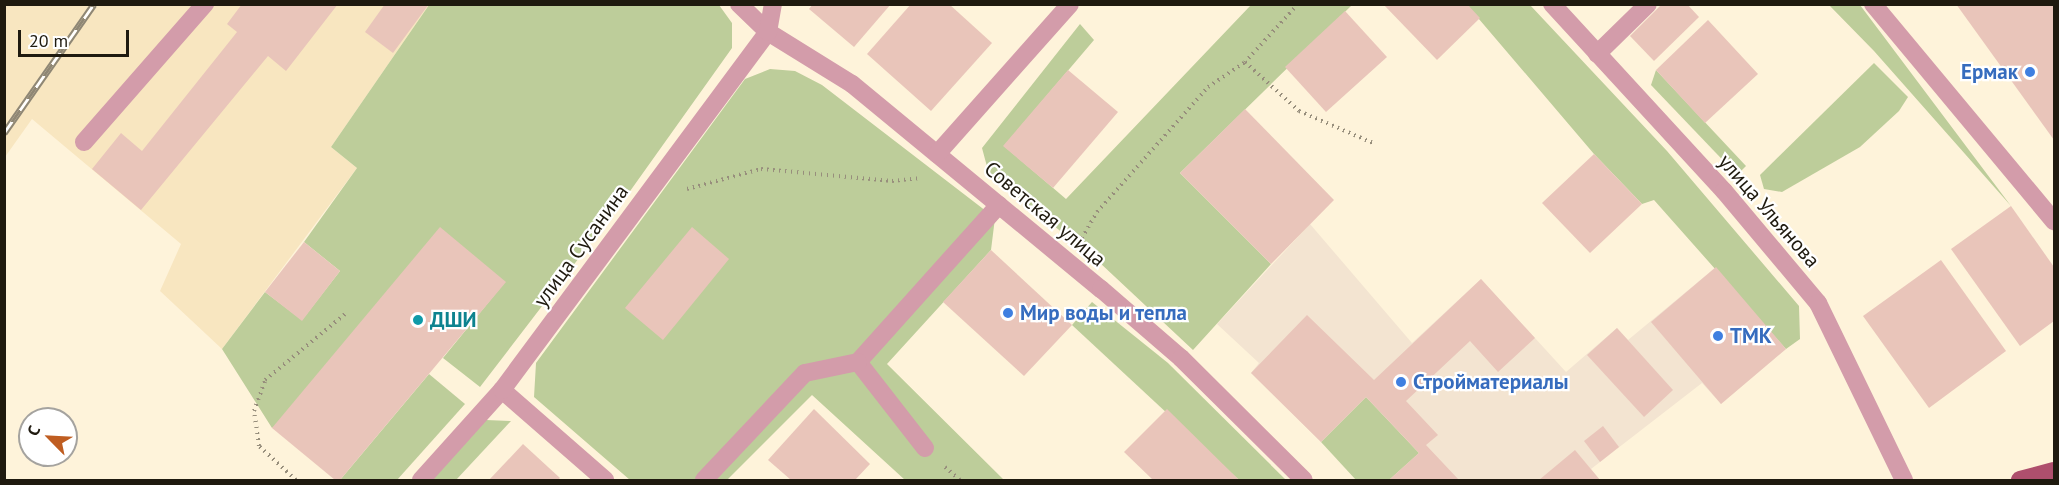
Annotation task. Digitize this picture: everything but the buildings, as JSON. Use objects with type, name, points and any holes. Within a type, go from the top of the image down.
[{"type":"main road","points":[[2020,480],[2055,471]]},
{"type":"street","points":[[84,142],[205,4]]},
{"type":"street","name":"Советская улица","points":[[739,4],[768,32],[852,84],[1068,262],[1181,358],[1304,480]]},
{"type":"street","points":[[768,32],[773,4]]},
{"type":"street","points":[[937,154],[1070,4]]},
{"type":"street","name":"улица Ульянова","points":[[1552,4],[1724,191],[1818,303],[1904,480]]},
{"type":"street","points":[[1597,54],[1647,4]]},
{"type":"street","points":[[1873,4],[2055,221]]},
{"type":"street","name":"улица Сусанина","points":[[421,480],[502,390],[768,32]]},
{"type":"street","points":[[704,480],[805,373],[858,362],[999,205]]},
{"type":"street","points":[[858,362],[925,448]]},
{"type":"street","points":[[502,390],[605,480]]},
{"type":"path","points":[[1068,262],[1105,203],[1208,87],[1245,62],[1298,4]]},
{"type":"path","points":[[1245,62],[1299,111],[1373,143]]},
{"type":"path","points":[[642,201],[761,169],[892,181],[962,173]]},
{"type":"path","points":[[296,480],[258,446],[254,411],[265,380],[345,314]]},
{"type":"shaded area","points":[[5,5],[429,5],[331,147],[357,168],[222,349],[160,291],[181,244],[32,119],[5,157]]},
{"type":"shaded area","points":[[1310,224],[1412,343],[1481,279],[1566,372],[1617,328],[1628,340],[1716,267],[1786,349],[1721,404],[1702,383],[1591,469],[1600,480],[1389,480],[1419,452],[1366,397],[1321,442],[1251,373],[1259,363],[1217,324]]},
{"type":"green space","points":[[429,5],[719,5],[732,23],[732,48],[628,194],[480,387],[443,358],[505,282],[272,428],[222,349],[265,292],[302,320],[340,271],[304,242],[357,168],[331,147]]},
{"type":"green space","points":[[1251,5],[1352,5],[1180,173],[1271,264],[1193,350],[1099,262],[989,174],[982,148],[1080,24],[1094,40],[1004,146],[1066,199]]},
{"type":"green space","points":[[1467,5],[1530,5],[1667,151],[1799,306],[1800,339],[1786,349],[1654,200],[1642,204],[1594,154]]},
{"type":"green space","points":[[1829,5],[1860,5],[2011,206],[1874,51]]},
{"type":"green space","points":[[1874,63],[1908,97],[1899,111],[1860,147],[1782,192],[1764,189],[1760,175]]},
{"type":"green space","points":[[770,69],[795,71],[822,85],[995,218],[991,250],[887,364],[1004,480],[905,480],[812,395],[727,480],[630,480],[534,397],[536,363],[745,79]]},
{"type":"green space","points":[[1656,70],[1746,166],[1737,175],[1651,85]]},
{"type":"green space","points":[[1092,302],[1168,363],[1286,480],[1239,480],[1072,325]]},
{"type":"green space","points":[[429,374],[465,404],[397,480],[340,480]]},
{"type":"green space","points":[[1366,397],[1419,453],[1389,480],[1356,480],[1321,442]]},
{"type":"green space","points":[[486,420],[511,421],[456,480],[431,480]]},
{"type":"railway","points":[[4,133],[94,4]]},
{"type":"place","name":"Ермак","points":[[2030,72]]},
{"type":"place","name":"Мир воды и тепла","points":[[1008,313]]},
{"type":"place","name":"ДШИ","points":[[418,320]]},
{"type":"place","name":"ТМК","points":[[1718,336]]},
{"type":"place","name":"Стройматериалы","points":[[1401,382]]}]
